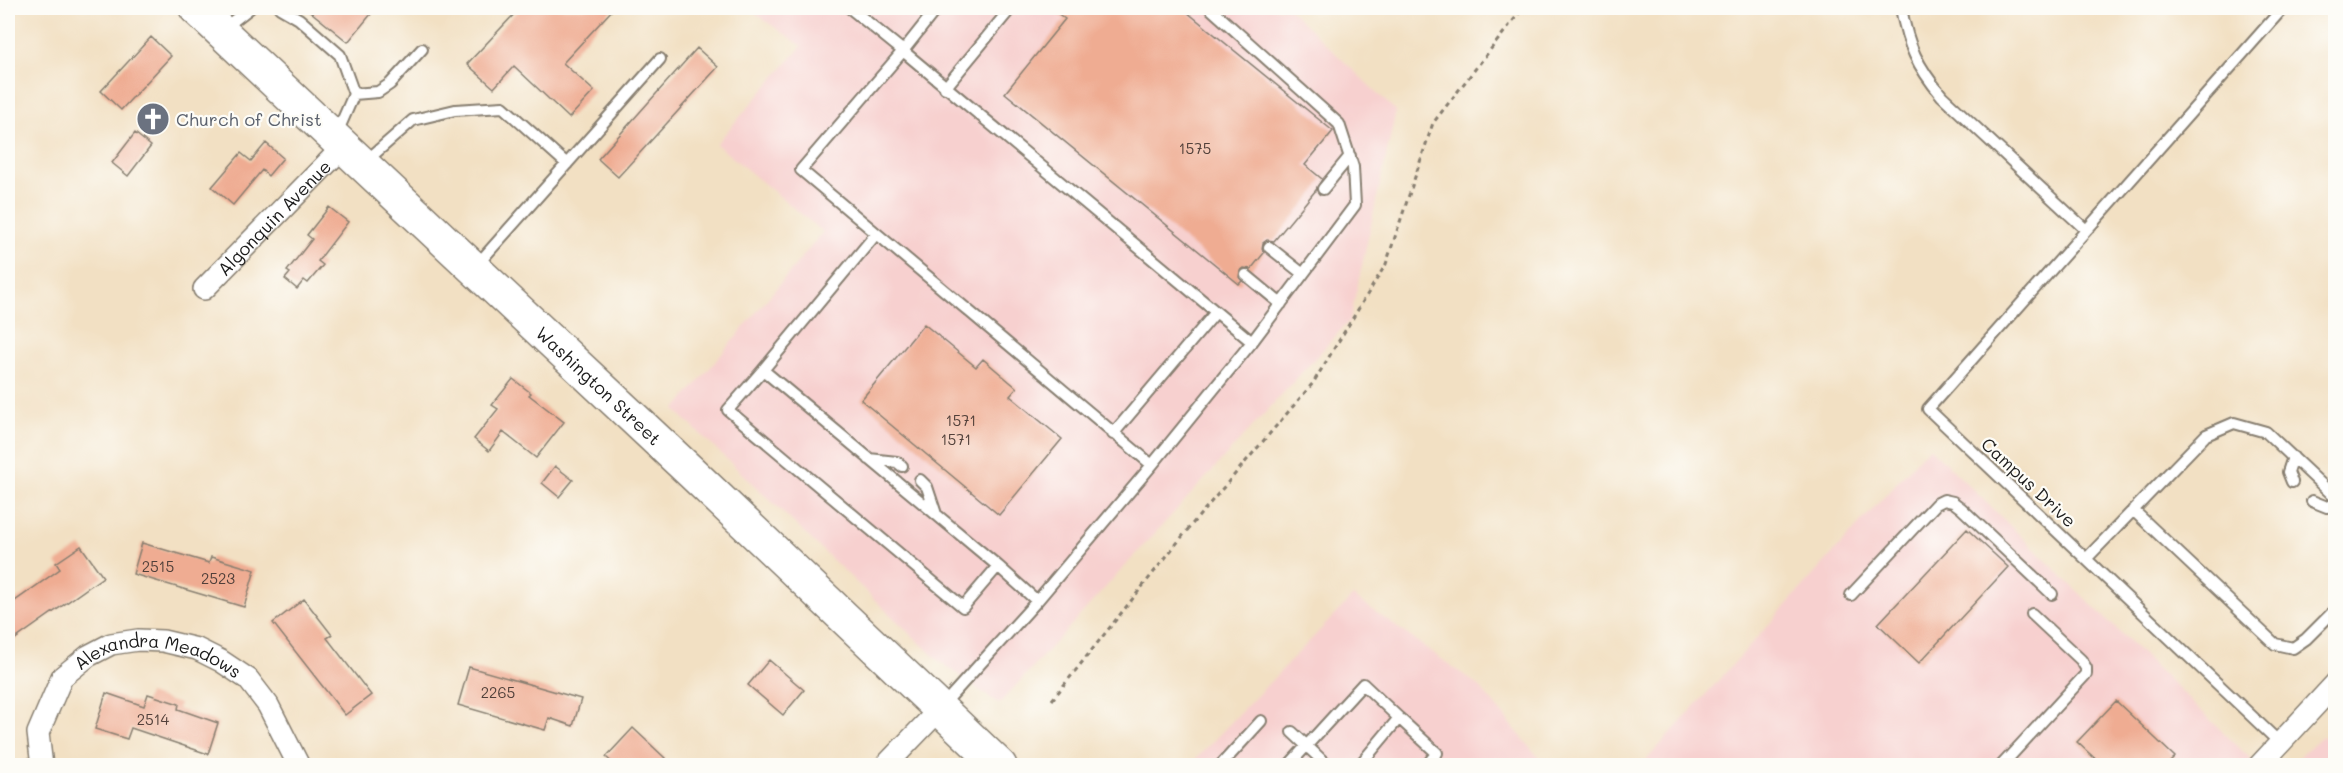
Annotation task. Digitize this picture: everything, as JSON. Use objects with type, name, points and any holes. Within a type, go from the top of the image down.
[{"type":"main road","name":"Washington Street","points":[[196,8],[1000,765]]},
{"type":"street","name":"Algonquin Avenue","points":[[204,289],[347,150]]},
{"type":"street","name":"Alexandra Meadows","points":[[42,765],[38,733],[62,677],[87,656],[111,644],[138,640],[164,641],[197,649],[221,661],[248,679],[268,705],[298,765]]},
{"type":"street","points":[[2259,765],[2336,683]]},
{"type":"street","points":[[885,765],[940,709]]},
{"type":"lane","points":[[221,31],[250,8]]},
{"type":"lane","points":[[280,8],[299,19],[340,55],[354,94],[347,150]]},
{"type":"lane","points":[[850,8],[1252,342]]},
{"type":"lane","points":[[937,8],[801,171],[1152,465]]},
{"type":"lane","points":[[945,88],[1011,8]]},
{"type":"lane","points":[[940,709],[1037,601],[1152,465],[1252,342],[1355,205],[1353,167],[1339,124],[1210,8]]},
{"type":"lane","points":[[1901,8],[1911,49],[1923,74],[1942,96],[2086,230]]},
{"type":"lane","name":"Campus Drive","points":[[2280,743],[1928,409],[2283,8]]},
{"type":"lane","points":[[354,94],[378,92],[390,84],[422,49]]},
{"type":"lane","points":[[474,268],[660,59]]},
{"type":"lane","points":[[347,150],[413,120],[454,110],[503,107],[567,164]]},
{"type":"lane","points":[[1323,189],[1350,156]]},
{"type":"lane","points":[[876,234],[728,410],[963,607],[999,566]]},
{"type":"lane","points":[[1269,247],[1303,274]]},
{"type":"lane","points":[[1246,275],[1281,304]]},
{"type":"lane","points":[[1113,434],[1216,312]]},
{"type":"lane","points":[[762,370],[999,566],[1037,601]]},
{"type":"lane","points":[[2086,559],[2206,435],[2234,423],[2266,432],[2336,498]]},
{"type":"lane","points":[[2292,482],[2288,472],[2293,457]]},
{"type":"lane","points":[[869,459],[897,462],[902,466]]},
{"type":"lane","points":[[920,480],[927,487],[936,514]]},
{"type":"lane","points":[[1851,595],[1936,504],[1944,500],[1961,507],[2052,594]]},
{"type":"lane","points":[[2312,501],[2327,507],[2336,504]]},
{"type":"lane","points":[[2133,510],[2275,644],[2293,648],[2306,639],[2336,609]]},
{"type":"lane","points":[[2001,765],[2086,674],[2086,668],[2081,660],[2032,614]]},
{"type":"lane","points":[[1288,765],[1363,684],[1437,753],[1426,765]]},
{"type":"lane","points":[[1359,765],[1399,718]]},
{"type":"lane","points":[[1220,765],[1261,721]]},
{"type":"lane","points":[[1292,732],[1328,765]]},
{"type":"path","points":[[1052,700],[1193,523],[1312,383],[1386,264],[1433,123],[1523,8]]},
{"type":"shaded area","points":[[747,8],[1288,8],[1396,111],[1350,320],[999,704],[938,660],[675,410],[823,232],[716,144],[802,46]]},
{"type":"shaded area","points":[[1929,447],[2257,765],[1641,766]]},
{"type":"shaded area","points":[[1353,596],[1478,685],[1545,765],[1189,766]]},
{"type":"shaded area","points":[[2322,736],[2335,747],[2335,765],[2290,765]]},
{"type":"building","points":[[306,8],[376,8],[348,42]]},
{"type":"building","points":[[520,8],[614,8],[563,63],[594,91],[569,118],[514,66],[494,88],[467,64]]},
{"type":"building","points":[[1051,8],[1182,8],[1333,131],[1305,165],[1322,179],[1316,190],[1274,241],[1267,240],[1263,243],[1264,253],[1251,269],[1244,268],[1240,271],[1239,277],[1242,281],[1239,284],[1005,93],[1065,19]]},
{"type":"building","points":[[151,37],[171,56],[121,110],[101,91]]},
{"type":"building","points":[[697,48],[718,67],[618,177],[598,159]]},
{"type":"building","points":[[135,133],[151,146],[128,176],[112,163]]},
{"type":"building","points":[[266,143],[283,158],[268,176],[262,170],[233,205],[212,187],[241,153],[251,161]]},
{"type":"building","points":[[329,207],[348,222],[318,261],[323,265],[308,283],[304,280],[297,289],[285,279],[290,273],[287,271],[312,239],[307,235]]},
{"type":"building","points":[[924,324],[976,367],[983,359],[1017,388],[1010,396],[1062,439],[999,515],[861,400]]},
{"type":"building","points":[[513,379],[531,393],[529,395],[564,422],[536,458],[503,432],[489,451],[474,439],[498,409],[492,405]]},
{"type":"building","points":[[555,466],[573,480],[559,497],[542,483]]},
{"type":"building","points":[[1967,529],[2008,567],[1919,663],[1878,624]]},
{"type":"building","points":[[142,543],[209,563],[211,557],[255,570],[244,607],[133,574]]},
{"type":"building","points":[[81,546],[103,577],[8,644],[8,606],[60,569],[56,563]]},
{"type":"building","points":[[304,599],[332,635],[327,638],[371,695],[345,715],[273,623]]},
{"type":"building","points":[[769,660],[804,690],[783,715],[748,685]]},
{"type":"building","points":[[469,667],[581,699],[573,726],[549,718],[545,730],[458,705]]},
{"type":"building","points":[[106,693],[144,706],[148,694],[179,704],[178,709],[218,723],[208,754],[131,728],[127,739],[95,729]]},
{"type":"building","points":[[2116,701],[2175,757],[2167,765],[2102,765],[2077,742]]},
{"type":"building","points":[[633,728],[665,758],[658,765],[615,765],[606,757]]},
{"type":"place","name":"Church of Christ","points":[[153,119]]}]
